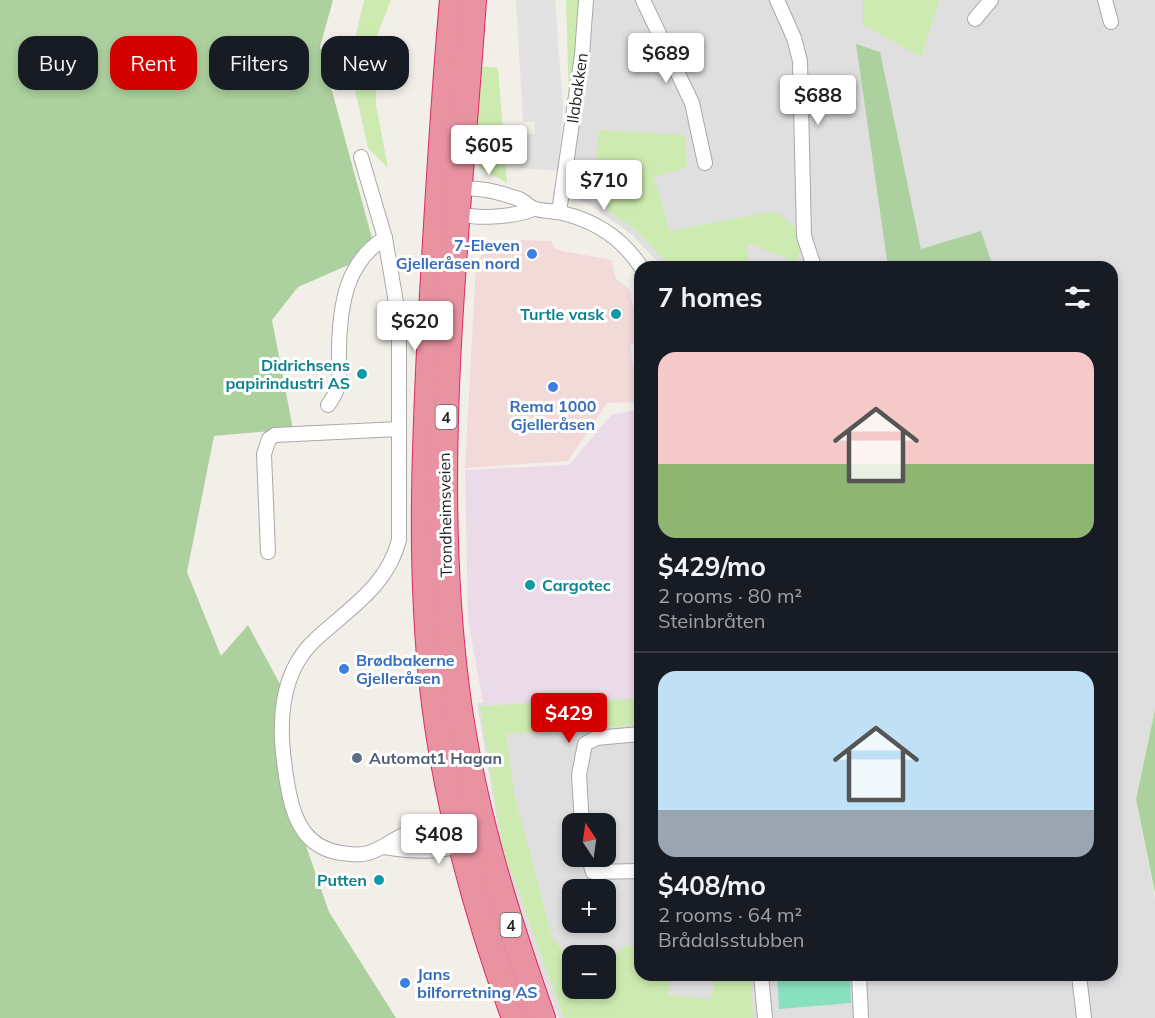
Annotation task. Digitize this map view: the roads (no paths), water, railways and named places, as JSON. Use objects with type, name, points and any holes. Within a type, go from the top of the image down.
[{"type":"highway","name":"Trondheimsveien","points":[[452,200],[453,0]]},
{"type":"highway","name":"Trondheimsveien","points":[[473,0],[426,441],[426,601],[434,699],[444,765],[468,832],[521,958],[542,1018]]},
{"type":"highway","name":"Trondheimsveien","points":[[468,832],[487,934],[514,1018]]},
{"type":"street","name":"Ilabakken","points":[[559,212],[564,191],[582,56],[586,0]]},
{"type":"street","points":[[643,0],[692,103],[705,163]]},
{"type":"street","points":[[777,0],[794,38],[800,61],[804,236],[812,261]]},
{"type":"street","points":[[975,20],[991,0]]},
{"type":"street","points":[[1105,0],[1111,22]]},
{"type":"street","points":[[361,157],[385,238],[399,320],[399,540],[396,553],[368,595],[314,641],[301,657],[283,699],[281,732],[291,804],[303,832],[320,847],[337,852],[365,854],[384,847],[407,833],[468,832]]},
{"type":"street","points":[[452,200],[496,193],[521,200],[533,208],[559,212],[589,221],[611,234],[636,261]]},
{"type":"street","points":[[452,200],[518,216],[533,208]]},
{"type":"street","points":[[328,405],[339,391],[340,328],[343,299],[349,280],[361,257],[385,238]]},
{"type":"street","points":[[268,552],[264,454],[269,439],[275,435],[293,432],[399,429]]},
{"type":"street","points":[[581,813],[579,775],[585,744],[596,738],[634,735]]},
{"type":"street","points":[[384,847],[410,851],[444,849],[468,832]]},
{"type":"street","points":[[591,867],[593,872],[634,871]]},
{"type":"street","points":[[761,981],[765,1018]]},
{"type":"street","points":[[859,981],[861,1018]]},
{"type":"street","points":[[1081,981],[1084,1018]]},
{"type":"place","name":"7-Eleven Gjelleråsen nord","points":[[532,254]]},
{"type":"place","name":"Turtle vask","points":[[616,314]]},
{"type":"place","name":"Didrichsens papirindustri AS","points":[[362,374]]},
{"type":"place","name":"Rema 1000 Gjelleråsen","points":[[553,387]]},
{"type":"place","name":"Cargotec","points":[[530,585]]},
{"type":"place","name":"Brødbakerne Gjelleråsen","points":[[344,669]]},
{"type":"place","name":"Automat1 Hagan","points":[[357,758]]},
{"type":"place","name":"Putten","points":[[379,880]]},
{"type":"place","name":"Jans bilforretning AS","points":[[405,983]]}]
